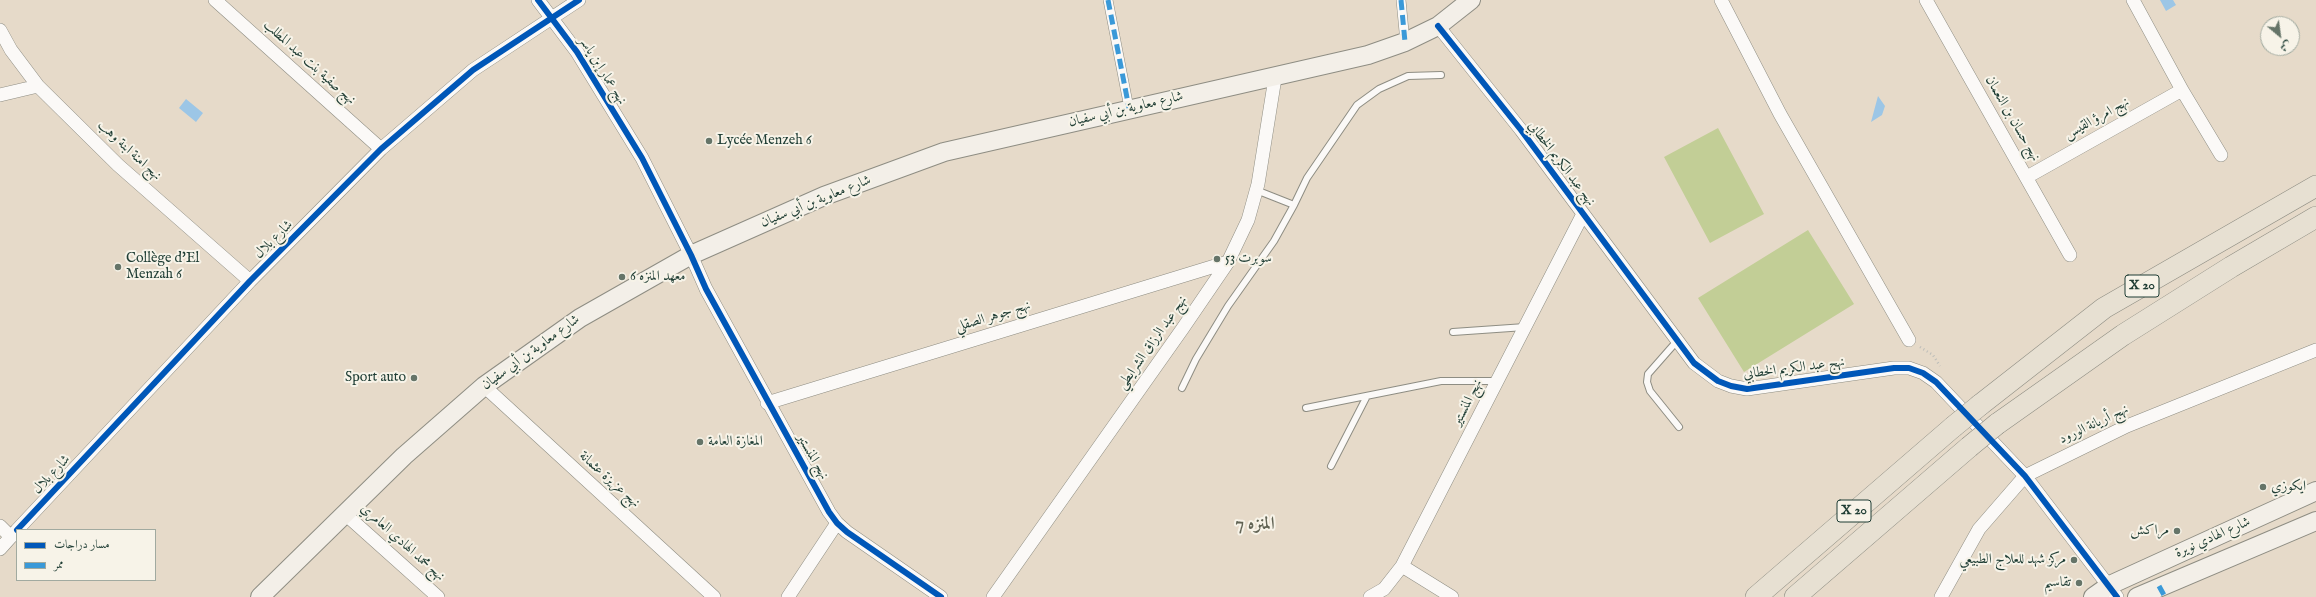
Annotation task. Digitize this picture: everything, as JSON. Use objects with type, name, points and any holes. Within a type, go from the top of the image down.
[{"type":"highway","points":[[2278,206],[2316,182]]},
{"type":"highway","name":"X 20","points":[[1756,597],[1808,550],[1953,427],[2104,308],[2278,206],[2316,186]]},
{"type":"highway","name":"X 20","points":[[1795,597],[1997,424],[2123,335],[2231,267],[2316,217]]},
{"type":"highway","points":[[1747,597],[1808,550]]},
{"type":"main road","name":"شارع معاوية بن أبي سفيان","points":[[260,597],[344,513],[404,456],[484,386],[580,318],[691,255],[824,196],[944,152],[1129,108],[1275,78],[1368,55],[1405,42],[1438,26],[1471,0]]},
{"type":"main road","name":"شارع الهادي نويرة","points":[[2093,597],[2113,591],[2316,491]]},
{"type":"main road","name":"شارع الهادي نويرة","points":[[2137,597],[2162,592],[2316,521]]},
{"type":"street","name":"نهج صفية بنت عبد المطلب","points":[[215,0],[381,149]]},
{"type":"street","name":"نهج عمار إبن ياسر","points":[[538,0],[577,52],[642,158],[691,255]]},
{"type":"street","name":"شارع بلال","points":[[18,529],[250,281],[381,149],[473,70],[551,17],[579,0]]},
{"type":"street","points":[[1108,0],[1129,108]]},
{"type":"street","points":[[1401,0],[1405,42]]},
{"type":"street","points":[[1721,0],[1780,114],[1909,340]]},
{"type":"street","name":"نهج حسان بن النعمان","points":[[1926,0],[2070,255]]},
{"type":"street","points":[[2133,0],[2182,90],[2221,155]]},
{"type":"street","name":"نهج عبد الكريم الخطابي","points":[[1438,26],[1521,130],[1694,363],[1718,381],[1731,386],[1747,389],[1894,368],[1909,368],[1923,373],[1936,382],[2025,476],[2113,591]]},
{"type":"street","name":"نهج امنة ابنة وهب","points":[[0,30],[11,50],[38,86],[118,165],[250,281]]},
{"type":"street","name":"نهج عبد الرزاق الشرايطي","points":[[993,597],[1228,262],[1248,220],[1256,190],[1275,78]]},
{"type":"street","points":[[0,95],[38,86]]},
{"type":"street","name":"نهج امرؤ القيس","points":[[2027,177],[2182,90]]},
{"type":"street","name":"نهج المنستير","points":[[1370,597],[1384,589],[1402,566],[1583,214]]},
{"type":"street","name":"نهج المنستير","points":[[691,255],[706,288],[767,403],[837,523],[941,597]]},
{"type":"street","name":"نهج جوهر الصقلي","points":[[767,403],[1228,262]]},
{"type":"street","name":"نهج أريانة الورود","points":[[1941,597],[1979,529],[2025,476],[2126,426],[2316,350]]},
{"type":"street","name":"نهج عزيزة عثمانة","points":[[484,386],[714,597]]},
{"type":"street","name":"نهج محمد الهادي العامري","points":[[344,513],[438,597]]},
{"type":"street","points":[[788,597],[837,523]]},
{"type":"street","points":[[0,526],[15,532]]},
{"type":"street","name":"شارع بلال","points":[[0,549],[15,532]]},
{"type":"street","points":[[1402,566],[1452,597]]},
{"type":"lane","points":[[1182,388],[1196,359],[1228,306],[1274,241],[1307,178],[1357,105],[1379,89],[1408,76],[1441,75]]},
{"type":"lane","points":[[1256,190],[1294,205]]},
{"type":"lane","points":[[1453,332],[1525,327]]},
{"type":"lane","points":[[1677,341],[1648,374],[1647,382],[1650,391],[1679,427]]},
{"type":"lane","points":[[1306,408],[1441,381],[1498,381]]},
{"type":"lane","points":[[1331,466],[1367,396]]},
{"type":"green space","points":[[1718,128],[1764,214],[1710,243],[1664,157]]},
{"type":"green space","points":[[1808,230],[1854,304],[1744,372],[1698,298]]},
{"type":"water","points":[[2160,0],[2173,0],[2176,5],[2166,11]]},
{"type":"water","points":[[1878,96],[1885,106],[1882,115],[1871,122]]},
{"type":"water","points":[[186,99],[203,113],[196,122],[179,108]]},
{"type":"marked path","points":[[1108,0],[1129,108]]},
{"type":"marked path","points":[[1401,0],[1405,42]]},
{"type":"marked path","points":[[2159,586],[2165,597]]},
{"type":"cycle path","points":[[538,0],[577,52],[642,158],[691,255],[706,289],[829,512],[837,523],[847,532],[941,597]]},
{"type":"cycle path","points":[[18,529],[250,281],[381,149],[473,70],[579,0]]},
{"type":"cycle path","points":[[1438,26],[1521,130],[1694,363],[1718,381],[1731,386],[1747,389],[1894,368],[1909,368],[1923,373],[1936,382],[2025,476],[2117,597]]},
{"type":"place","name":"Lycée Menzeh 6","points":[[709,141]]},
{"type":"place","name":"سوبرت 53","points":[[1217,259]]},
{"type":"place","name":"Collège d'El Menzah 6","points":[[118,267]]},
{"type":"place","name":"معهد المنزه 6","points":[[622,277]]},
{"type":"place","name":"Sport auto","points":[[414,378]]},
{"type":"place","name":"المغازة العامة","points":[[700,442]]},
{"type":"place","name":"ايكوزي","points":[[2263,487]]},
{"type":"place","name":"مراكش","points":[[2177,531]]},
{"type":"place","name":"مركز شهد للعلاج الطبيعي","points":[[2074,560]]},
{"type":"place","name":"تقاسيم","points":[[2079,583]]},
{"type":"district","name":"المنزه 7","points":[[1255,525]]}]
